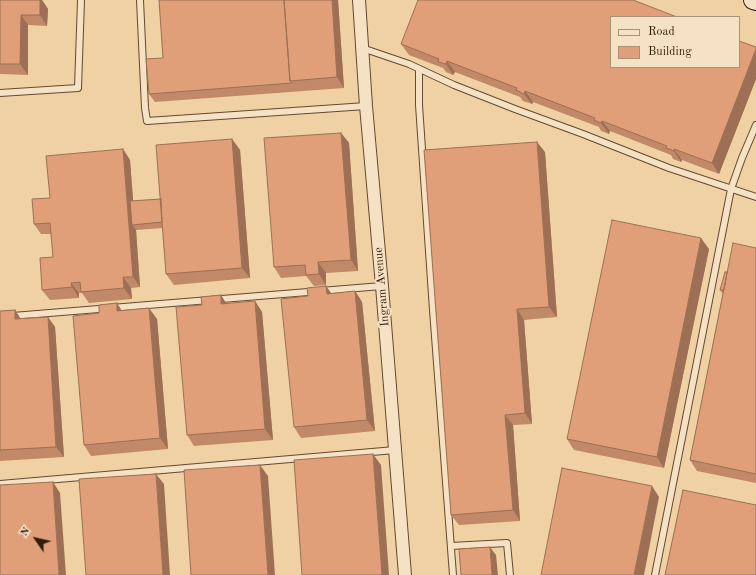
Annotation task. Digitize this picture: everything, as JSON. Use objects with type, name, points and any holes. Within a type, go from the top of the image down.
[{"type":"street","name":"Ingram Avenue","points":[[359,0],[366,106],[405,575]]},
{"type":"lane","points":[[0,93],[78,88],[81,0]]},
{"type":"lane","points":[[140,0],[145,108],[147,121],[366,106]]},
{"type":"lane","points":[[362,48],[409,64],[454,85],[669,168],[756,197]]},
{"type":"lane","points":[[419,69],[419,113],[453,575]]},
{"type":"lane","points":[[655,575],[732,188],[742,158],[756,125]]},
{"type":"lane","points":[[0,317],[382,286]]},
{"type":"lane","points":[[0,484],[395,450]]},
{"type":"lane","points":[[451,546],[507,543],[510,575]]},
{"type":"building","points":[[0,0],[40,0],[40,15],[21,15],[20,64],[0,64]]},
{"type":"building","points":[[159,0],[284,0],[290,81],[292,83],[149,94],[146,59],[163,58]]},
{"type":"building","points":[[284,0],[332,0],[337,77],[290,81]]},
{"type":"building","points":[[418,0],[633,0],[674,16],[610,16],[610,68],[740,68],[740,41],[756,47],[756,49],[712,163],[674,149],[674,151],[666,148],[667,146],[602,121],[601,123],[594,120],[595,118],[525,91],[524,94],[516,90],[517,88],[447,61],[446,64],[438,62],[439,59],[401,44]]},
{"type":"building","points":[[341,133],[351,260],[318,262],[319,274],[306,275],[305,265],[274,267],[264,138]]},
{"type":"building","points":[[232,139],[242,268],[166,274],[156,145]]},
{"type":"building","points":[[537,142],[549,307],[517,309],[525,413],[505,415],[513,510],[451,515],[424,150]]},
{"type":"building","points":[[123,149],[133,277],[123,277],[124,288],[81,292],[80,282],[71,283],[72,287],[42,290],[40,258],[53,257],[50,223],[34,224],[32,199],[50,198],[46,156]]},
{"type":"building","points":[[161,199],[162,222],[132,225],[130,201]]},
{"type":"building","points":[[612,220],[701,238],[657,457],[567,439]]},
{"type":"building","points":[[733,243],[756,248],[756,474],[690,460]]},
{"type":"building","points":[[725,272],[727,272],[724,290],[720,290]]},
{"type":"building","points":[[326,286],[327,294],[355,291],[367,420],[294,427],[281,299],[308,296],[307,288]]},
{"type":"building","points":[[221,295],[221,304],[255,301],[265,429],[187,435],[176,307],[202,305],[201,297]]},
{"type":"building","points":[[117,303],[117,311],[149,308],[160,438],[84,445],[73,316],[99,313],[99,305]]},
{"type":"building","points":[[15,310],[15,319],[48,317],[56,447],[0,450],[0,311]]},
{"type":"building","points":[[373,454],[382,575],[302,575],[294,460]]},
{"type":"building","points":[[260,465],[268,575],[191,575],[184,470]]},
{"type":"building","points":[[562,468],[652,486],[634,575],[541,575]]},
{"type":"building","points":[[156,474],[163,575],[86,575],[79,479]]},
{"type":"building","points":[[53,482],[59,575],[0,575],[0,485]]},
{"type":"building","points":[[683,490],[756,505],[756,575],[665,575]]},
{"type":"building","points":[[490,547],[492,575],[461,575],[459,549]]}]
